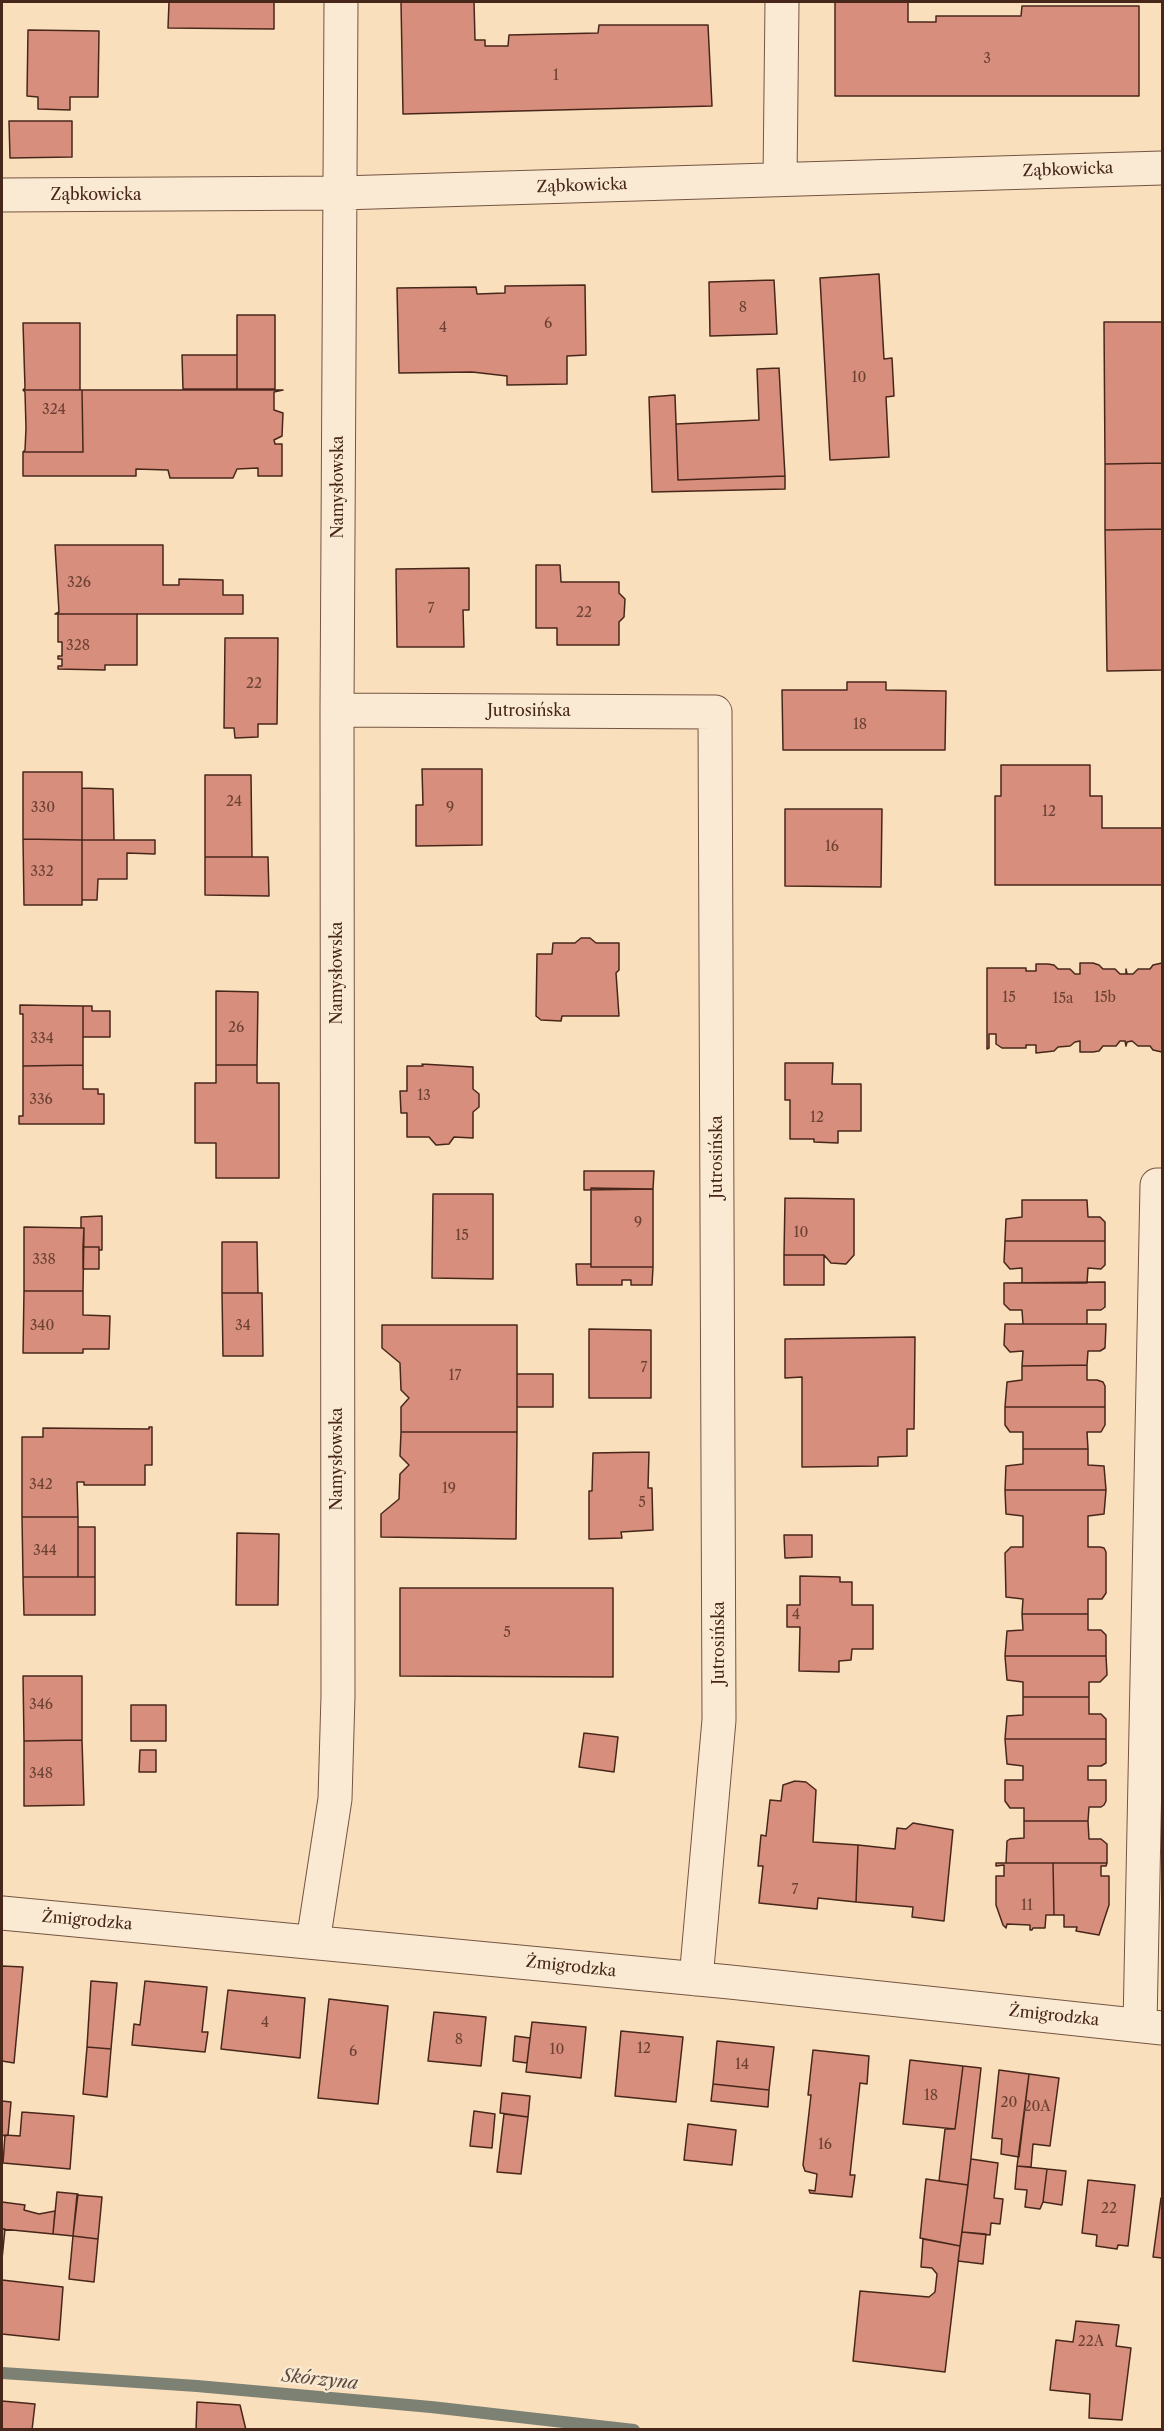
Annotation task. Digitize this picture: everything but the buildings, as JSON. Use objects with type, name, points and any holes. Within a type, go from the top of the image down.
[{"type":"street","name":"Namysłowska","points":[[313,1942],[335,1799],[338,1696],[337,710],[341,2]]},
{"type":"street","points":[[780,179],[782,2]]},
{"type":"street","name":"Ząbkowicka","points":[[2,195],[341,194],[1162,168]]},
{"type":"street","name":"Jutrosińska","points":[[337,710],[715,712],[719,1719],[696,1979]]},
{"type":"street","name":"Żmigrodzka","points":[[2,1913],[696,1979],[1151,2026],[1157,1185],[1162,1185]]},
{"type":"waterway","name":"Skórzyna","points":[[2,2373],[197,2386],[431,2407],[634,2430]]}]
